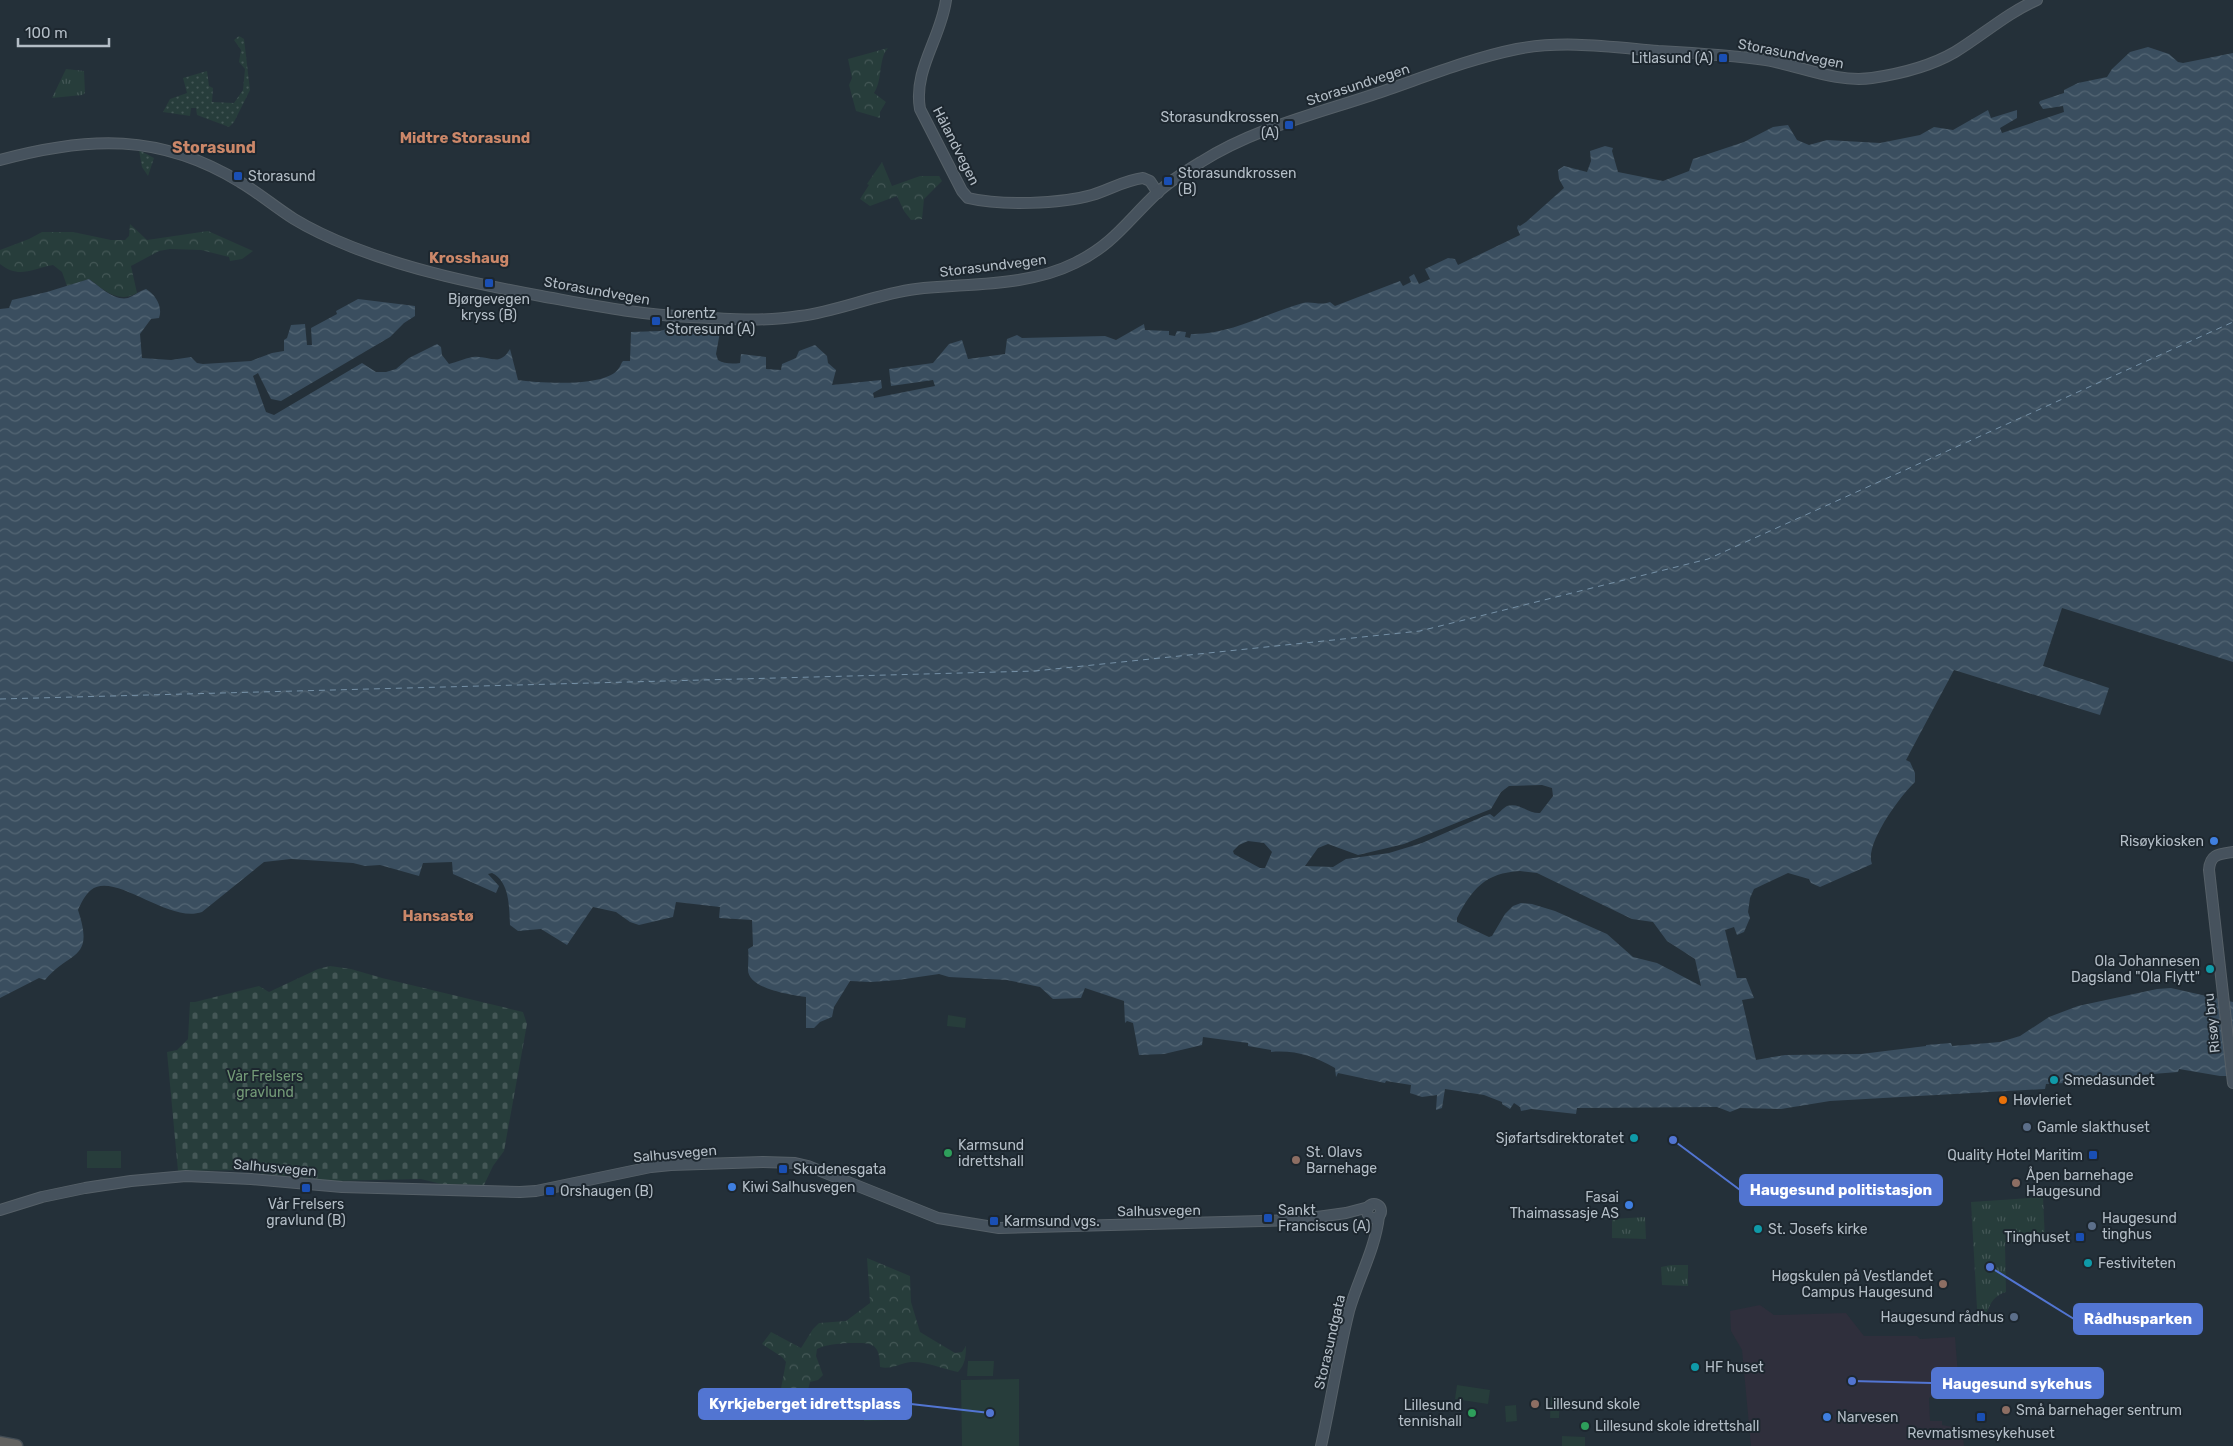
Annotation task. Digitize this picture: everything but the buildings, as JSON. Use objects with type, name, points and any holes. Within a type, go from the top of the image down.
[{"type":"highway","points":[[0,1443],[16,1446]]},
{"type":"main road","name":"Hålandvegen","points":[[946,0],[940,24],[921,74],[918,94],[920,109],[962,191],[968,198],[1011,202],[1068,200],[1091,195],[1143,178],[1150,181],[1158,193]]},
{"type":"main road","name":"Storasundvegen","points":[[0,160],[72,144],[120,143],[157,148],[185,155],[223,172],[289,216],[323,234],[356,249],[408,267],[466,281],[611,309],[660,315],[768,319],[802,316],[902,291],[1012,280],[1054,272],[1080,261],[1107,244],[1158,193],[1200,162],[1246,137],[1504,52],[1554,45],[1600,46],[1758,59],[1840,78],[1866,78],[1890,74],[1942,58],[2011,14],[2037,0]]},
{"type":"main road","name":"Risøy bru","points":[[2233,852],[2214,856],[2210,859],[2233,1083]]},
{"type":"main road","name":"Salhusvegen","points":[[0,1210],[42,1197],[85,1188],[131,1181],[186,1176],[342,1187],[520,1192],[536,1191],[651,1167],[763,1162],[795,1163],[808,1166],[938,1218],[982,1226],[1020,1228],[1244,1223],[1308,1219],[1346,1213],[1371,1213]]},
{"type":"main road","name":"Storasundgata","points":[[1321,1446],[1349,1312],[1372,1246],[1371,1213]]},
{"type":"shaded area","points":[[1760,1305],[1774,1315],[1846,1313],[1864,1336],[1917,1336],[1920,1339],[1955,1337],[1959,1387],[1955,1391],[1934,1395],[1929,1398],[1930,1421],[1942,1421],[1942,1425],[1962,1429],[1964,1446],[1751,1446],[1742,1350],[1731,1331],[1730,1311]]},
{"type":"green space","points":[[239,36],[244,39],[250,90],[234,122],[229,127],[197,115],[196,108],[191,108],[190,116],[163,112],[170,99],[187,93],[183,78],[207,71],[209,86],[213,88],[212,102],[234,103],[243,90],[245,69],[239,62],[241,50],[234,40]]},
{"type":"green space","points":[[888,48],[883,58],[879,82],[874,93],[886,102],[880,112],[880,118],[856,111],[849,85],[852,78],[848,59]]},
{"type":"green space","points":[[66,69],[84,71],[85,93],[82,95],[52,98]]},
{"type":"green space","points":[[139,150],[154,158],[148,176],[142,167]]},
{"type":"green space","points":[[882,162],[892,186],[920,176],[939,176],[942,181],[924,199],[922,219],[911,220],[904,211],[897,196],[870,206],[860,199],[869,185],[867,184]]},
{"type":"green space","points":[[130,224],[147,240],[208,231],[253,251],[242,259],[230,261],[229,257],[201,250],[170,249],[159,251],[131,266],[137,293],[124,297],[112,294],[89,279],[67,286],[62,272],[53,265],[19,272],[7,269],[0,264],[0,250],[42,232],[73,232],[111,240],[125,240],[129,236]]},
{"type":"green space","name":"Vår Frelsers gravlund","points":[[330,966],[351,969],[523,1012],[527,1024],[504,1151],[493,1166],[484,1185],[441,1184],[421,1179],[334,1181],[264,1174],[250,1170],[178,1171],[167,1052],[177,1050],[188,1039],[190,1002],[259,986],[269,992],[318,969]]},
{"type":"green space","points":[[948,1015],[966,1018],[965,1028],[947,1026]]},
{"type":"green space","points":[[87,1151],[121,1151],[121,1168],[87,1168]]},
{"type":"green space","points":[[2043,1197],[2045,1241],[2005,1243],[2006,1292],[1995,1298],[1978,1326],[1971,1202]]},
{"type":"green space","points":[[1645,1217],[1646,1239],[1612,1238],[1612,1219]]},
{"type":"green space","points":[[867,1258],[910,1276],[911,1302],[920,1332],[955,1353],[962,1352],[966,1346],[964,1363],[958,1372],[917,1362],[884,1368],[880,1367],[878,1352],[872,1345],[856,1343],[829,1345],[817,1349],[816,1356],[823,1375],[818,1380],[810,1382],[805,1398],[799,1403],[783,1403],[779,1399],[786,1362],[782,1357],[762,1344],[771,1332],[801,1348],[819,1323],[846,1321],[870,1303]]},
{"type":"green space","points":[[1688,1265],[1688,1286],[1662,1285],[1661,1267]]},
{"type":"green space","points":[[968,1361],[994,1361],[993,1376],[967,1376]]},
{"type":"green space","points":[[1019,1379],[1019,1446],[962,1446],[961,1380]]},
{"type":"green space","points":[[1457,1385],[1490,1390],[1488,1404],[1455,1399]]},
{"type":"green space","points":[[1551,1397],[1560,1398],[1559,1418],[1550,1418]]},
{"type":"green space","points":[[1516,1405],[1517,1421],[1506,1422],[1505,1406]]},
{"type":"green space","points":[[889,1410],[890,1420],[864,1421],[864,1411]]},
{"type":"green space","points":[[1562,1436],[1585,1437],[1585,1446],[1562,1446]]},
{"type":"water","points":[[2148,47],[2169,54],[2178,62],[2183,63],[2233,53],[2233,662],[2062,608],[2043,666],[2109,688],[2100,715],[1954,670],[1906,760],[1910,762],[1915,773],[1915,782],[1893,809],[1878,833],[1873,845],[1872,864],[1820,887],[1811,883],[1809,879],[1788,873],[1754,889],[1750,898],[1748,912],[1750,918],[1744,932],[1737,935],[1734,927],[1725,930],[1737,978],[1746,978],[1754,998],[1742,1000],[1756,1060],[1785,1055],[1861,1054],[1926,1045],[1951,1043],[1952,1046],[2000,1042],[2020,1036],[2049,1017],[2078,1006],[2157,989],[2171,988],[2233,1002],[2233,1076],[2220,1076],[2179,1069],[2178,1072],[2140,1075],[2140,1079],[2046,1084],[2045,1089],[1830,1101],[1781,1109],[1740,1108],[1730,1112],[1717,1107],[1577,1108],[1576,1114],[1531,1109],[1521,1111],[1520,1107],[1514,1103],[1510,1109],[1502,1104],[1502,1102],[1484,1095],[1445,1089],[1442,1108],[1436,1110],[1437,1095],[1422,1097],[1410,1093],[1411,1085],[1386,1081],[1385,1083],[1338,1073],[1336,1077],[1335,1068],[1320,1060],[1296,1053],[1271,1052],[1271,1050],[1248,1046],[1248,1043],[1203,1037],[1202,1045],[1164,1054],[1139,1055],[1133,1023],[1127,1021],[1125,1023],[1124,1001],[1085,988],[1081,998],[1053,999],[1040,987],[1007,980],[949,977],[939,974],[898,980],[850,981],[834,1007],[832,1017],[820,1022],[814,1028],[806,1028],[806,997],[771,990],[755,982],[750,976],[748,949],[753,946],[752,920],[719,918],[720,907],[676,902],[673,917],[639,925],[630,922],[616,912],[593,907],[567,945],[541,929],[518,931],[510,925],[507,896],[498,877],[492,873],[488,874],[499,886],[496,893],[453,874],[452,862],[423,863],[419,876],[380,865],[365,866],[353,863],[291,859],[264,862],[202,912],[188,914],[174,911],[114,887],[101,886],[89,892],[78,910],[84,938],[82,947],[77,953],[54,970],[45,980],[39,978],[0,998],[0,309],[9,308],[12,300],[89,279],[107,293],[123,298],[128,298],[146,289],[158,302],[160,314],[159,318],[151,319],[140,334],[142,358],[171,360],[191,357],[197,363],[203,364],[251,361],[272,353],[284,351],[284,340],[287,338],[291,325],[305,324],[307,345],[312,345],[311,328],[337,314],[336,311],[358,299],[415,306],[415,316],[404,323],[390,337],[281,401],[271,399],[258,373],[253,376],[266,412],[274,415],[362,363],[376,372],[386,372],[396,369],[409,358],[437,344],[441,347],[442,355],[449,364],[473,357],[498,359],[506,355],[510,349],[518,380],[572,383],[601,379],[612,374],[623,361],[630,361],[631,332],[660,331],[671,328],[714,330],[720,332],[716,354],[718,360],[740,363],[741,354],[766,357],[766,369],[781,370],[782,364],[796,358],[799,351],[815,345],[827,356],[828,363],[836,370],[832,385],[881,380],[882,388],[873,393],[874,398],[935,386],[933,380],[891,386],[889,369],[933,363],[949,344],[962,340],[968,359],[1005,354],[1007,339],[1017,335],[1022,338],[1105,336],[1116,340],[1144,324],[1145,330],[1169,331],[1169,335],[1175,336],[1177,331],[1186,332],[1185,337],[1190,338],[1191,334],[1220,331],[1303,303],[1323,304],[1330,302],[1335,306],[1400,281],[1403,286],[1411,282],[1409,277],[1414,274],[1419,284],[1430,279],[1425,269],[1448,258],[1455,259],[1458,265],[1520,235],[1517,228],[1518,225],[1520,226],[1526,222],[1564,188],[1559,179],[1558,170],[1564,166],[1587,172],[1591,161],[1590,151],[1605,146],[1613,148],[1612,151],[1618,172],[1663,181],[1689,171],[1693,159],[1744,142],[1773,127],[1788,125],[1797,140],[1809,145],[1827,140],[1880,143],[1920,135],[1934,127],[1953,130],[1988,110],[1991,118],[2017,110],[2017,118],[2000,128],[2002,133],[2064,112],[2063,106],[2043,109],[2039,103],[2064,93],[2064,90],[2078,83],[2107,77],[2112,69],[2130,52]],"holes":[[[1542,785],[1552,788],[1553,796],[1540,813],[1511,805],[1504,808],[1494,817],[1490,814],[1484,816],[1422,843],[1389,853],[1346,859],[1333,867],[1305,866],[1318,848],[1328,844],[1358,855],[1404,844],[1491,809],[1501,792],[1509,786]],[[1248,841],[1264,843],[1272,852],[1265,868],[1260,868],[1234,854],[1233,851],[1239,845]],[[1508,872],[1537,873],[1632,919],[1653,922],[1667,941],[1695,959],[1701,986],[1657,963],[1633,957],[1607,934],[1555,911],[1532,904],[1521,903],[1513,906],[1505,914],[1492,936],[1489,937],[1457,922],[1457,918],[1468,899],[1481,884]]]},
{"type":"ferry route","points":[[0,699],[1035,671],[1420,631],[1708,559],[2233,322]]},
{"type":"place","name":"Litlasund (A)","points":[[1723,58]]},
{"type":"place","name":"Storasundkrossen (A)","points":[[1289,125]]},
{"type":"place","name":"Storasund","points":[[238,176]]},
{"type":"place","name":"Storasundkrossen (B)","points":[[1168,181]]},
{"type":"place","name":"Bjørgevegen kryss (B)","points":[[489,283]]},
{"type":"place","name":"Lorentz Storesund (A)","points":[[656,321]]},
{"type":"place","name":"Risøykiosken","points":[[2214,841]]},
{"type":"place","name":"Ola Johannesen Dagsland \"Ola Flytt\"","points":[[2210,969]]},
{"type":"place","name":"Smedasundet","points":[[2054,1080]]},
{"type":"place","name":"Høvleriet","points":[[2003,1100]]},
{"type":"place","name":"Gamle slakthuset","points":[[2027,1127]]},
{"type":"place","name":"Sjøfartsdirektoratet","points":[[1634,1138]]},
{"type":"place","name":"Haugesund politistasjon","points":[[1673,1140]]},
{"type":"place","name":"Karmsund idrettshall","points":[[948,1153]]},
{"type":"place","name":"Quality Hotel Maritim","points":[[2093,1155]]},
{"type":"place","name":"St. Olavs Barnehage","points":[[1296,1160]]},
{"type":"place","name":"Skudenesgata","points":[[783,1169]]},
{"type":"place","name":"Åpen barnehage Haugesund","points":[[2016,1183]]},
{"type":"place","name":"Kiwi Salhusvegen","points":[[732,1187]]},
{"type":"place","name":"Vår Frelsers gravlund (B)","points":[[306,1188]]},
{"type":"place","name":"Orshaugen (B)","points":[[550,1191]]},
{"type":"place","name":"Fasai Thaimassasje AS","points":[[1629,1205]]},
{"type":"place","name":"Sankt Franciscus (A)","points":[[1268,1218]]},
{"type":"place","name":"Karmsund vgs.","points":[[994,1221]]},
{"type":"place","name":"Haugesund tinghus","points":[[2092,1226]]},
{"type":"place","name":"St. Josefs kirke","points":[[1758,1229]]},
{"type":"place","name":"Tinghuset","points":[[2080,1237]]},
{"type":"place","name":"Festiviteten","points":[[2088,1263]]},
{"type":"place","name":"Rådhusparken","points":[[1990,1267]]},
{"type":"place","name":"Høgskulen på Vestlandet Campus Haugesund","points":[[1943,1284]]},
{"type":"place","name":"Haugesund rådhus","points":[[2014,1317]]},
{"type":"place","name":"HF huset","points":[[1695,1367]]},
{"type":"place","name":"Haugesund sykehus","points":[[1852,1381]]},
{"type":"place","name":"Lillesund skole","points":[[1535,1404]]},
{"type":"place","name":"Små barnehager sentrum","points":[[2006,1410]]},
{"type":"place","name":"Kyrkjeberget idrettsplass","points":[[990,1413]]},
{"type":"place","name":"Lillesund tennishall","points":[[1472,1413]]},
{"type":"place","name":"Narvesen","points":[[1827,1417]]},
{"type":"place","name":"Revmatismesykehuset","points":[[1981,1417]]},
{"type":"place","name":"Lillesund skole idrettshall","points":[[1585,1426]]},
{"type":"district","name":"Midtre Storasund","points":[[465,138]]},
{"type":"district","name":"Storasund","points":[[214,147]]},
{"type":"district","name":"Krosshaug","points":[[469,258]]},
{"type":"district","name":"Hansastø","points":[[438,916]]}]
